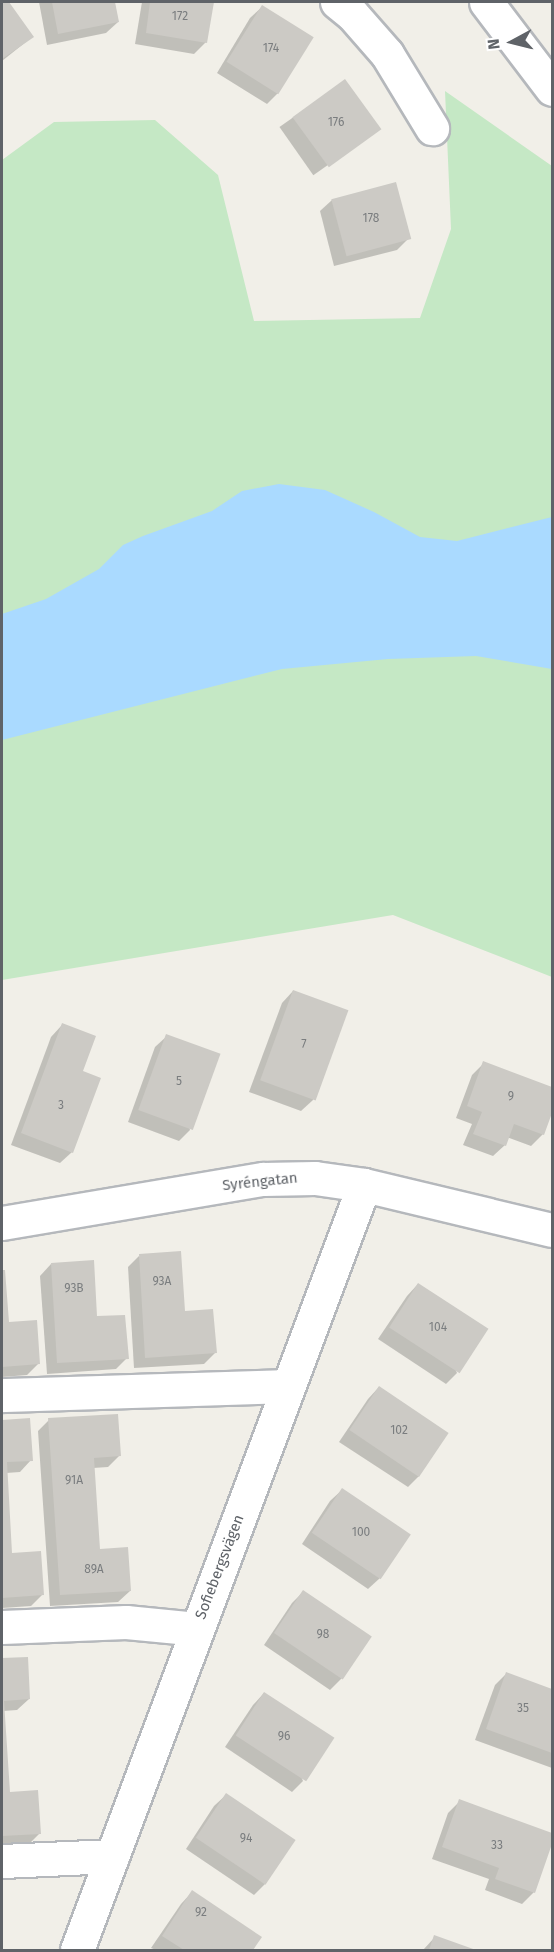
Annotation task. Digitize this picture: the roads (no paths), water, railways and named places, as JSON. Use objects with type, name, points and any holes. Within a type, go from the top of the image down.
[{"type":"street","points":[[337,2],[352,14],[387,54],[432,128]]},
{"type":"street","points":[[486,2],[552,89]]},
{"type":"street","name":"Syréngatan","points":[[2,1223],[264,1179],[315,1178],[364,1185],[552,1230]]},
{"type":"street","name":"Sofiebergsvägen","points":[[77,1950],[364,1185]]},
{"type":"street","points":[[2,1395],[288,1386]]},
{"type":"street","points":[[2,1627],[126,1622],[197,1629]]},
{"type":"street","points":[[2,1861],[112,1856]]},
{"type":"water","points":[[279,484],[325,490],[374,512],[420,537],[457,541],[552,517],[552,669],[476,656],[388,659],[282,669],[2,740],[2,614],[46,599],[99,569],[123,545],[212,511],[242,491]]}]
